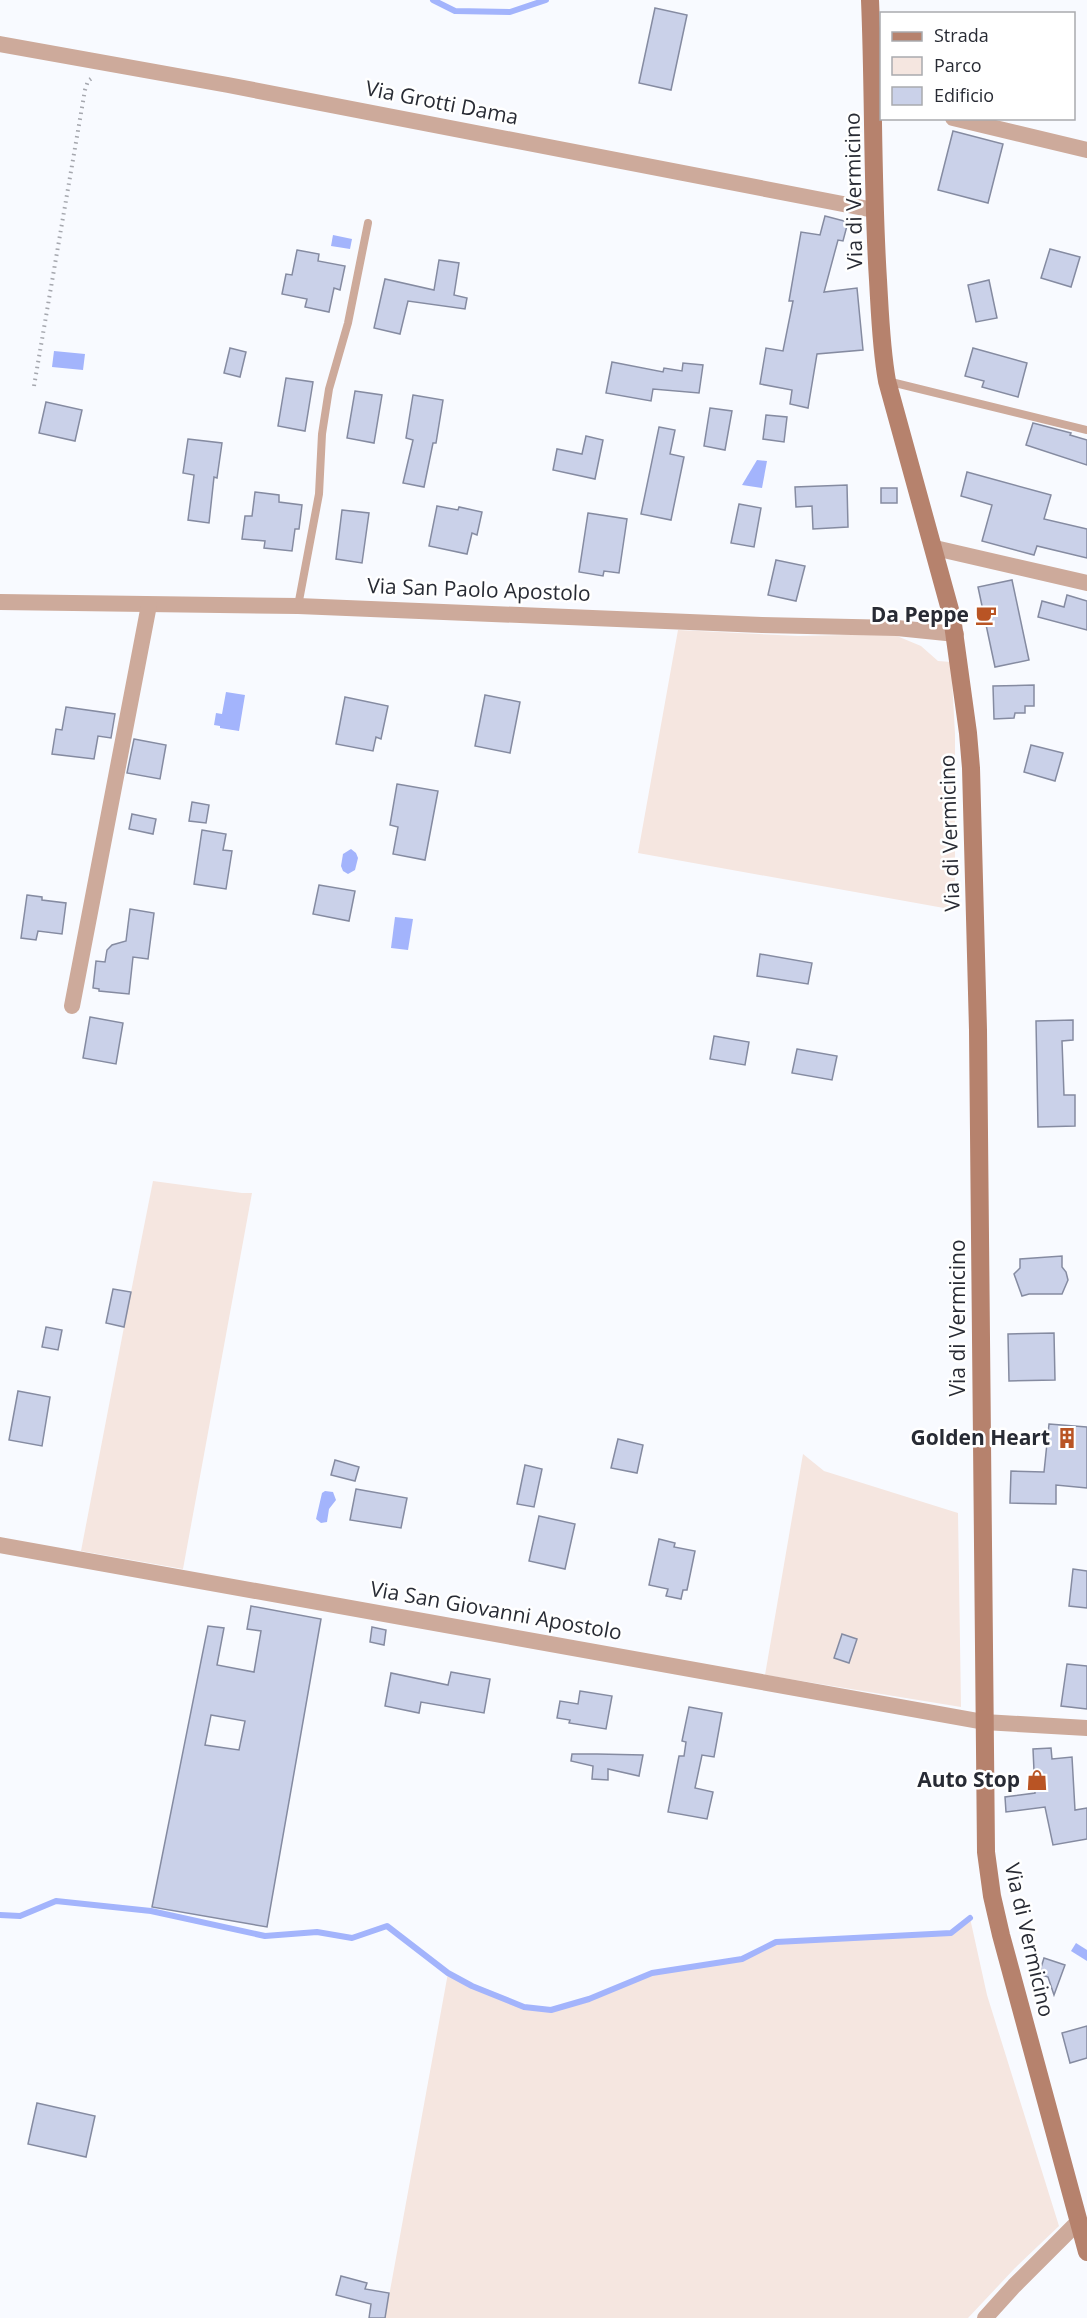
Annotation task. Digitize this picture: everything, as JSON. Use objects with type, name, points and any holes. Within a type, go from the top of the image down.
[{"type":"main road","name":"Via di Vermicino","points":[[870,0],[878,101],[874,210],[887,381],[935,548],[956,634],[971,768],[978,1030],[985,1840],[992,1896],[1087,2252]]},
{"type":"street","name":"Via Grotti Dama","points":[[0,44],[228,85],[874,210]]},
{"type":"street","points":[[961,120],[1087,150]]},
{"type":"street","points":[[935,548],[1087,583]]},
{"type":"street","name":"Via San Paolo Apostolo","points":[[0,602],[298,606],[897,628],[956,634]]},
{"type":"street","points":[[72,1006],[149,605]]},
{"type":"street","name":"Via San Giovanni Apostolo","points":[[0,1545],[984,1722],[1087,1728]]},
{"type":"street","points":[[986,2318],[1078,2222]]},
{"type":"lane","points":[[298,606],[319,494],[322,434],[329,389],[350,313],[368,223]]},
{"type":"lane","points":[[887,381],[1087,430]]},
{"type":"path","points":[[34,386],[86,90],[88,81],[94,77]]},
{"type":"green space","points":[[678,630],[798,636],[892,634],[921,646],[938,661],[951,662],[955,734],[955,910],[638,853]]},
{"type":"green space","points":[[153,1181],[252,1193],[183,1569],[81,1551],[124,1327],[106,1323],[113,1289],[131,1292]]},
{"type":"green space","points":[[803,1454],[824,1471],[958,1513],[961,1707],[765,1675]]},
{"type":"green space","points":[[970,1918],[987,1995],[1059,2226],[968,2318],[385,2318],[448,1973],[498,1998],[524,2007],[551,2010],[589,1999],[652,1973],[742,1959],[776,1942],[951,1933]]},
{"type":"water","points":[[333,235],[352,239],[350,249],[331,246]]},
{"type":"water","points":[[54,351],[85,354],[83,370],[52,367]]},
{"type":"water","points":[[757,460],[767,461],[762,488],[742,485]]},
{"type":"water","points":[[226,692],[245,695],[239,731],[214,725],[216,713],[222,714]]},
{"type":"water","points":[[351,849],[358,858],[355,870],[348,874],[341,866],[343,854]]},
{"type":"water","points":[[395,917],[413,919],[408,950],[391,948]]},
{"type":"water","points":[[333,1492],[336,1500],[329,1509],[327,1522],[321,1523],[316,1519],[322,1493]]},
{"type":"water","points":[[1076,1943],[1087,1950],[1087,1961],[1071,1951]]},
{"type":"building","points":[[655,8],[687,15],[671,90],[639,83]]},
{"type":"building","points":[[953,131],[1003,144],[988,203],[938,190]]},
{"type":"building","points":[[825,216],[848,222],[843,241],[838,240],[824,292],[857,288],[863,350],[817,354],[808,408],[790,404],[792,390],[760,384],[766,348],[783,351],[793,301],[789,301],[801,232],[820,235]]},
{"type":"building","points":[[1050,249],[1080,257],[1071,287],[1041,278]]},
{"type":"building","points":[[297,250],[319,254],[318,261],[345,266],[340,290],[334,288],[329,312],[305,307],[307,299],[282,294],[286,274],[292,275]]},
{"type":"building","points":[[439,260],[459,263],[454,295],[467,298],[465,309],[408,301],[400,334],[374,328],[385,279],[434,290]]},
{"type":"building","points":[[989,280],[997,318],[976,322],[968,285]]},
{"type":"building","points":[[230,348],[246,352],[240,377],[224,373]]},
{"type":"building","points":[[973,348],[1027,363],[1018,397],[982,387],[984,381],[965,376]]},
{"type":"building","points":[[612,362],[663,372],[664,368],[682,371],[683,363],[703,365],[699,393],[653,389],[651,401],[606,393]]},
{"type":"building","points":[[286,378],[313,382],[305,431],[278,426]]},
{"type":"building","points":[[355,391],[382,395],[374,443],[347,438]]},
{"type":"building","points":[[413,395],[443,400],[436,443],[433,443],[424,487],[403,483],[413,440],[406,438]]},
{"type":"building","points":[[46,402],[82,410],[75,441],[39,433]]},
{"type":"building","points":[[710,408],[732,411],[725,450],[704,446]]},
{"type":"building","points":[[766,415],[787,417],[784,442],[763,439]]},
{"type":"building","points":[[1033,423],[1071,433],[1070,435],[1087,440],[1087,465],[1026,445]]},
{"type":"building","points":[[659,427],[675,430],[670,454],[684,457],[671,520],[641,514]]},
{"type":"building","points":[[586,436],[603,440],[595,479],[553,470],[557,449],[582,454]]},
{"type":"building","points":[[188,439],[222,443],[217,478],[214,477],[209,523],[188,520],[194,475],[183,473]]},
{"type":"building","points":[[967,472],[1051,495],[1044,519],[1087,529],[1087,558],[1037,546],[1034,555],[982,541],[992,505],[961,496]]},
{"type":"building","points":[[847,485],[848,527],[813,529],[812,506],[796,507],[795,487]]},
{"type":"building","points":[[881,488],[897,488],[897,503],[881,503]]},
{"type":"building","points":[[255,492],[279,495],[279,502],[302,505],[299,529],[295,529],[292,551],[264,548],[265,541],[242,539],[245,516],[252,516]]},
{"type":"building","points":[[739,504],[761,508],[754,547],[731,543]]},
{"type":"building","points":[[437,506],[458,510],[459,507],[482,512],[477,535],[472,533],[467,554],[429,546]]},
{"type":"building","points":[[342,510],[369,513],[362,563],[336,559]]},
{"type":"building","points":[[588,513],[627,519],[619,573],[604,571],[603,576],[579,572]]},
{"type":"building","points":[[776,560],[805,566],[796,601],[768,595]]},
{"type":"building","points":[[1012,580],[1029,660],[995,667],[978,587]]},
{"type":"building","points":[[1067,595],[1087,601],[1087,630],[1038,617],[1042,601],[1064,607]]},
{"type":"building","points":[[1034,685],[1034,706],[1025,706],[1025,713],[1015,713],[1014,718],[994,719],[993,686]]},
{"type":"building","points":[[485,695],[520,702],[510,753],[475,746]]},
{"type":"building","points":[[345,697],[388,706],[381,739],[376,737],[373,751],[336,744]]},
{"type":"building","points":[[66,707],[115,714],[111,738],[98,736],[94,759],[52,754],[56,729],[62,730]]},
{"type":"building","points":[[134,739],[166,745],[160,779],[127,773]]},
{"type":"building","points":[[1031,745],[1063,753],[1055,781],[1024,772]]},
{"type":"building","points":[[397,784],[438,791],[425,860],[393,854],[398,827],[390,825]]},
{"type":"building","points":[[192,802],[209,805],[206,823],[189,821]]},
{"type":"building","points":[[132,814],[156,819],[153,834],[129,829]]},
{"type":"building","points":[[202,830],[226,834],[223,850],[232,851],[226,889],[194,884]]},
{"type":"building","points":[[319,885],[355,891],[349,921],[313,914]]},
{"type":"building","points":[[27,895],[42,897],[42,900],[66,903],[62,934],[38,931],[36,940],[21,938]]},
{"type":"building","points":[[130,909],[154,913],[148,959],[133,957],[129,994],[99,991],[93,988],[96,961],[105,962],[107,950],[112,945],[126,941]]},
{"type":"building","points":[[760,954],[812,963],[808,984],[757,976]]},
{"type":"building","points":[[90,1017],[123,1023],[116,1064],[83,1058]]},
{"type":"building","points":[[1073,1020],[1073,1040],[1062,1041],[1064,1095],[1075,1095],[1075,1126],[1038,1127],[1036,1021]]},
{"type":"building","points":[[714,1036],[749,1042],[745,1065],[710,1059]]},
{"type":"building","points":[[797,1049],[837,1056],[832,1080],[792,1073]]},
{"type":"building","points":[[1062,1256],[1062,1267],[1068,1280],[1062,1294],[1022,1296],[1014,1274],[1020,1268],[1020,1259]]},
{"type":"building","points":[[113,1289],[131,1292],[124,1327],[106,1323]]},
{"type":"building","points":[[46,1327],[62,1330],[58,1350],[42,1347]]},
{"type":"building","points":[[1054,1333],[1055,1380],[1009,1381],[1008,1334]]},
{"type":"building","points":[[18,1391],[50,1397],[42,1446],[9,1440]]},
{"type":"building","points":[[1049,1424],[1087,1427],[1087,1488],[1056,1485],[1056,1504],[1010,1503],[1011,1471],[1044,1472]]},
{"type":"building","points":[[618,1439],[643,1445],[637,1473],[611,1468]]},
{"type":"building","points":[[335,1460],[359,1467],[355,1481],[331,1475]]},
{"type":"building","points":[[525,1465],[542,1469],[534,1507],[517,1504]]},
{"type":"building","points":[[356,1489],[407,1498],[401,1528],[350,1520]]},
{"type":"building","points":[[539,1516],[575,1524],[565,1569],[529,1561]]},
{"type":"building","points":[[659,1539],[675,1543],[674,1547],[695,1551],[687,1590],[683,1590],[681,1599],[666,1596],[668,1589],[649,1585]]},
{"type":"building","points":[[1073,1569],[1087,1571],[1087,1608],[1069,1606]]},
{"type":"building","points":[[251,1606],[321,1619],[267,1927],[152,1907],[208,1626],[224,1628],[217,1665],[254,1672],[261,1631],[247,1629]],"holes":[[[211,1715],[245,1721],[239,1750],[205,1745]]]},
{"type":"building","points":[[372,1627],[386,1630],[384,1645],[370,1642]]},
{"type":"building","points":[[842,1634],[857,1639],[849,1663],[834,1658]]},
{"type":"building","points":[[1067,1664],[1087,1666],[1087,1709],[1061,1706]]},
{"type":"building","points":[[451,1672],[490,1679],[484,1713],[421,1702],[419,1713],[385,1706],[391,1673],[448,1685]]},
{"type":"building","points":[[580,1691],[612,1696],[606,1729],[569,1723],[570,1720],[557,1718],[560,1701],[578,1704]]},
{"type":"building","points":[[689,1707],[722,1713],[714,1757],[702,1755],[695,1788],[713,1792],[707,1819],[668,1812],[679,1756],[684,1756],[686,1742],[682,1741]]},
{"type":"building","points":[[1051,1748],[1052,1759],[1072,1757],[1075,1810],[1087,1808],[1087,1839],[1053,1845],[1045,1807],[1006,1812],[1005,1797],[1035,1793],[1033,1749]]},
{"type":"building","points":[[572,1754],[643,1755],[639,1776],[608,1769],[608,1780],[592,1779],[593,1766],[571,1761]]},
{"type":"building","points":[[1044,1958],[1065,1965],[1054,1995],[1048,1977],[1039,1974]]},
{"type":"building","points":[[1087,2026],[1087,2058],[1070,2063],[1062,2033]]},
{"type":"building","points":[[37,2103],[95,2116],[86,2157],[28,2144]]},
{"type":"building","points":[[341,2276],[367,2283],[365,2289],[389,2293],[385,2318],[369,2318],[371,2304],[336,2295]]},
{"type":"waterway","points":[[433,0],[455,11],[510,12],[546,0]]},
{"type":"waterway","points":[[0,1915],[20,1916],[56,1901],[151,1911],[265,1936],[317,1932],[352,1938],[387,1926],[448,1973],[472,1986],[524,2007],[551,2010],[589,1999],[652,1973],[742,1959],[776,1942],[951,1933],[970,1918]]},
{"type":"place","name":"Da Peppe","points":[[986,615]]},
{"type":"place","name":"Golden Heart","points":[[1067,1438]]},
{"type":"place","name":"Auto Stop","points":[[1037,1780]]}]
